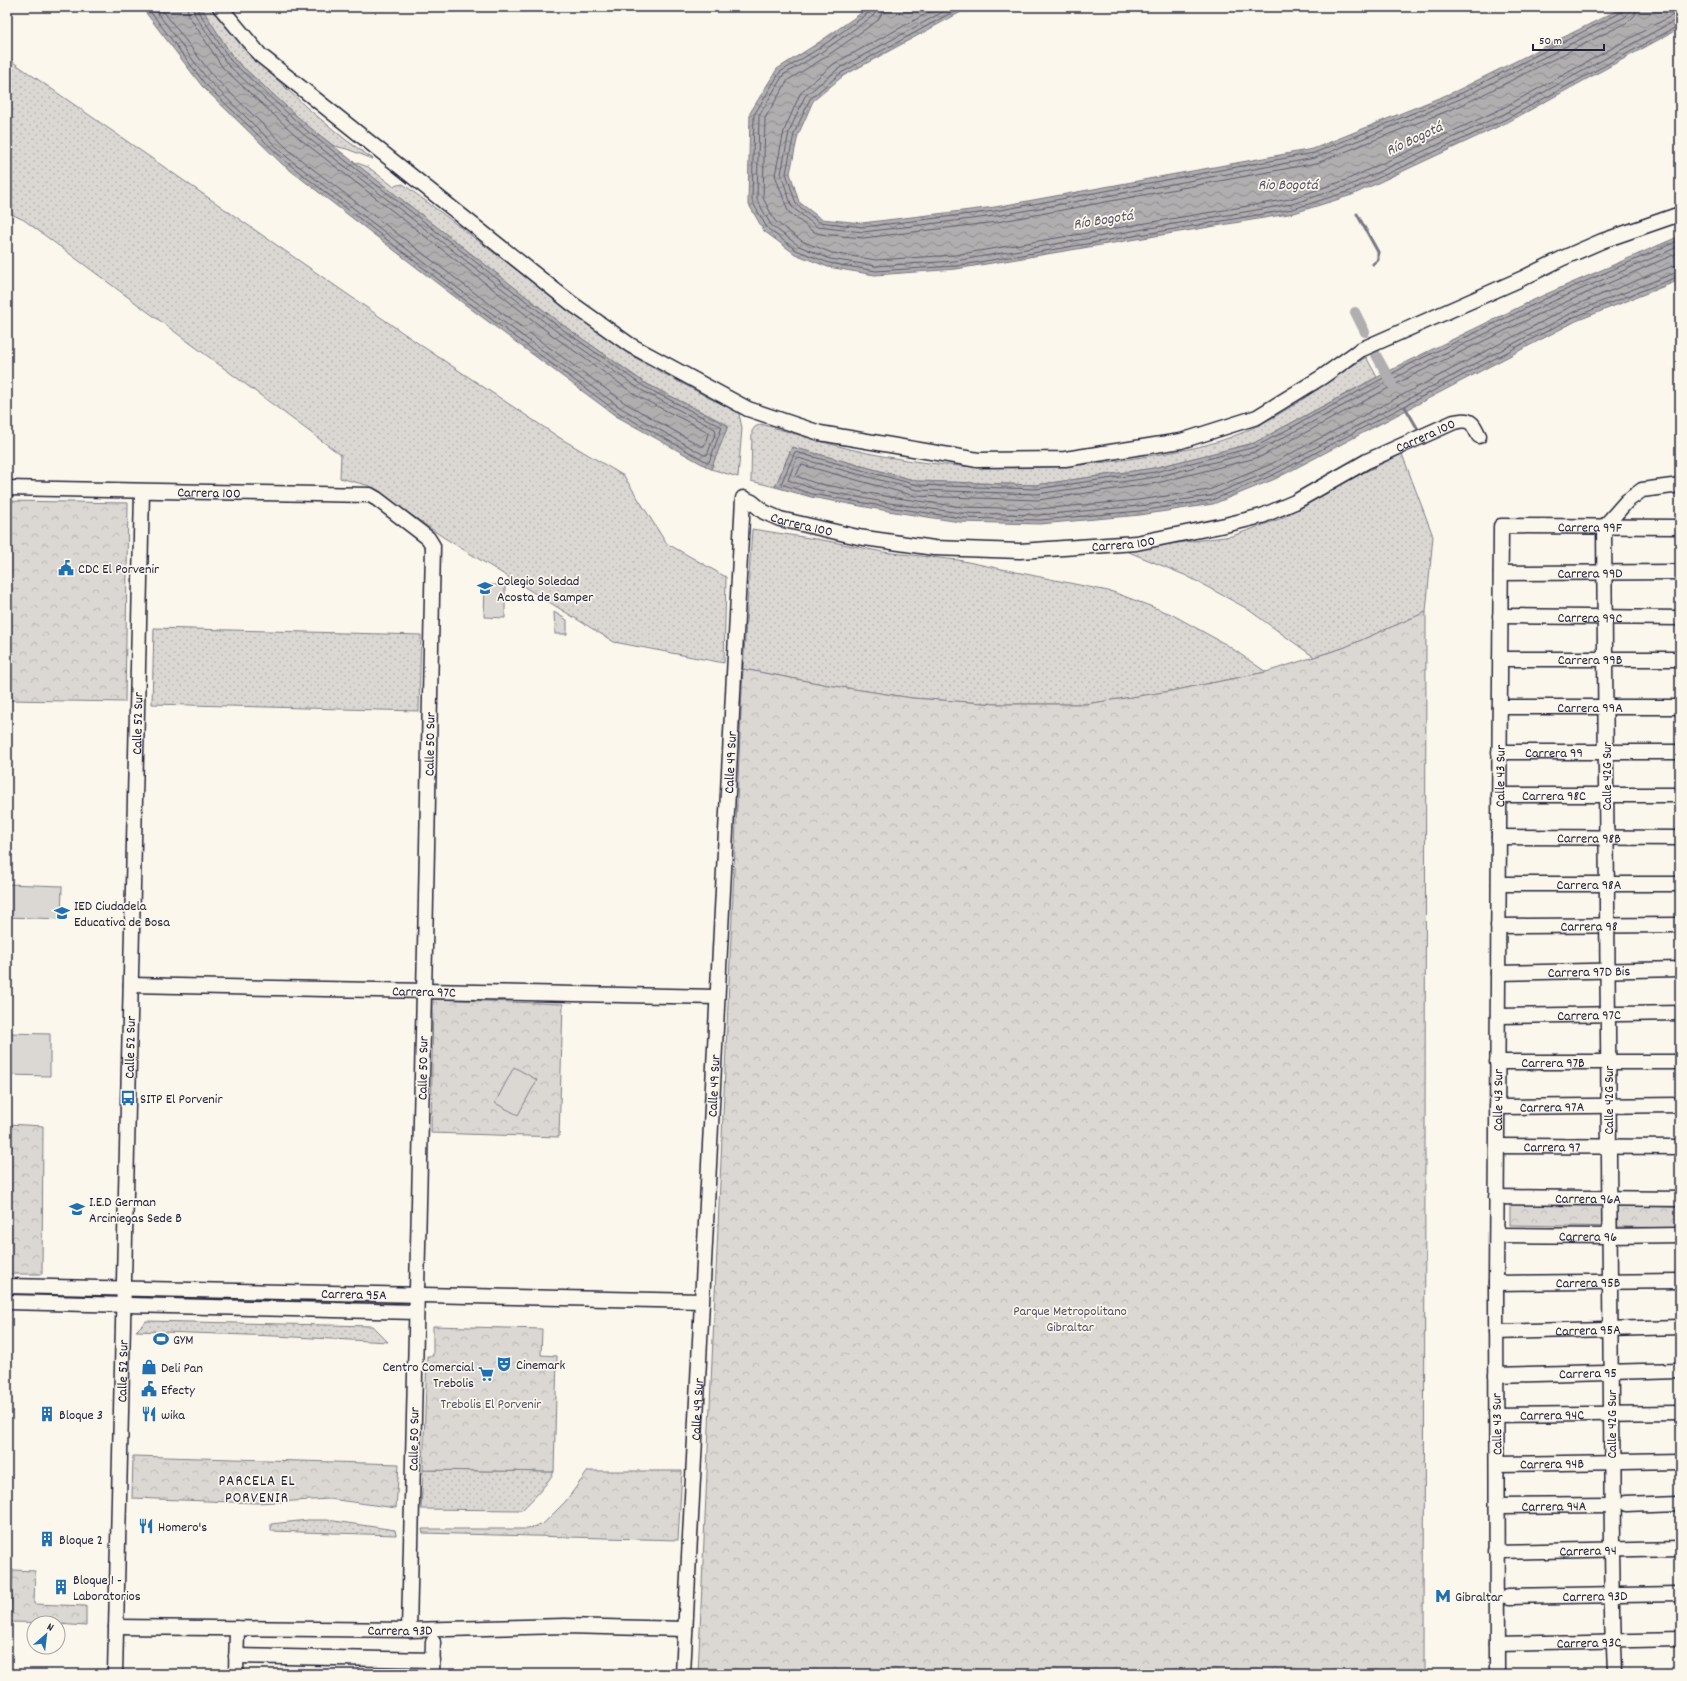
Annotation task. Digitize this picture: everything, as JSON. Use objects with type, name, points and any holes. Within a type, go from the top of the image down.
[{"type":"street","points":[[220,7],[260,55],[565,298],[630,345],[748,409],[820,433],[978,460],[1064,458],[1173,442],[1257,417],[1322,377],[1360,350],[1521,279],[1563,258],[1602,242],[1680,214]]},
{"type":"street","name":"Carrera 100","points":[[743,498],[752,502],[764,512],[780,519],[858,537],[934,548],[1020,550],[1136,543],[1262,516],[1295,502],[1368,461],[1454,422],[1465,420],[1473,423],[1479,436]]},
{"type":"street","points":[[1604,527],[1626,501],[1642,490],[1680,485]]},
{"type":"street","name":"Carrera 100","points":[[7,488],[142,492],[363,494],[370,495],[377,499],[402,519]]},
{"type":"street","name":"Calle 52 Sur","points":[[115,1674],[142,492]]},
{"type":"street","name":"Calle 49 Sur","points":[[683,1674],[743,498]]},
{"type":"street","name":"Calle 50 Sur","points":[[402,519],[428,538],[433,546],[424,990],[408,1630]]},
{"type":"street","name":"Carrera 99F","points":[[1501,526],[1680,527]]},
{"type":"street","name":"Calle 43 Sur","points":[[1497,1674],[1496,1197],[1501,526]]},
{"type":"street","name":"Calle 42G Sur","points":[[1604,527],[1607,838],[1608,1282],[1611,1462],[1618,1505],[1612,1549],[1615,1674]]},
{"type":"street","name":"Carrera 99D","points":[[1500,573],[1680,572]]},
{"type":"street","name":"Carrera 99C","points":[[1500,616],[1680,618]]},
{"type":"street","name":"Carrera 99B","points":[[1500,659],[1680,660]]},
{"type":"street","name":"Carrera 99A","points":[[1500,707],[1680,707]]},
{"type":"street","name":"Carrera 99","points":[[1499,752],[1680,752]]},
{"type":"street","name":"Carrera 98C","points":[[1499,795],[1680,795]]},
{"type":"street","name":"Carrera 98B","points":[[1499,838],[1680,838]]},
{"type":"street","name":"Carrera 98A","points":[[1498,884],[1680,884]]},
{"type":"street","name":"Carrera 98","points":[[1498,926],[1680,925]]},
{"type":"street","name":"Carrera 97D Bis","points":[[1498,973],[1680,969]]},
{"type":"street","name":"Carrera 97C","points":[[131,985],[717,997]]},
{"type":"street","name":"Carrera 97C","points":[[1498,1016],[1680,1013]]},
{"type":"street","name":"Carrera 97B","points":[[1497,1062],[1680,1062]]},
{"type":"street","name":"Carrera 97A","points":[[1497,1107],[1680,1105]]},
{"type":"street","name":"Carrera 97","points":[[1497,1146],[1680,1147]]},
{"type":"street","name":"Carrera 96A","points":[[1496,1197],[1680,1199]]},
{"type":"street","name":"Carrera 96","points":[[1497,1235],[1680,1235]]},
{"type":"street","name":"Carrera 95B","points":[[1496,1283],[1680,1281]]},
{"type":"street","name":"Carrera 95A","points":[[7,1286],[701,1301]]},
{"type":"street","name":"Carrera 95A","points":[[7,1302],[416,1312]]},
{"type":"street","name":"Carrera 95A","points":[[1496,1332],[1680,1327]]},
{"type":"street","name":"Carrera 95","points":[[1496,1375],[1680,1370]]},
{"type":"street","name":"Carrera 94C","points":[[1496,1415],[1680,1413]]},
{"type":"street","name":"Carrera 94B","points":[[1497,1464],[1680,1461]]},
{"type":"street","name":"Carrera 94A","points":[[1496,1506],[1680,1503]]},
{"type":"street","name":"Carrera 94","points":[[1496,1552],[1680,1548]]},
{"type":"street","name":"Carrera 93D","points":[[1509,1597],[1680,1594]]},
{"type":"street","name":"Carrera 93D","points":[[116,1627],[408,1630],[564,1626],[685,1629]]},
{"type":"street","points":[[236,1674],[237,1628]]},
{"type":"street","name":"Carrera 93C","points":[[1497,1644],[1680,1640]]},
{"type":"street","points":[[236,1656],[432,1667],[433,1642]]},
{"type":"green space","points":[[201,7],[213,7],[250,54],[306,107],[346,140],[373,159],[347,149],[334,146],[309,127],[234,59]]},
{"type":"green space","points":[[7,58],[422,346],[560,438],[624,476],[666,543],[726,577],[724,663],[614,642],[443,537],[370,486],[340,478],[341,455],[24,220],[7,212]]},
{"type":"green space","points":[[352,161],[368,167],[393,186],[403,184],[623,350],[713,400],[729,405],[736,410],[739,414],[742,428],[738,477],[711,469],[728,425],[645,383],[560,323]]},
{"type":"green space","points":[[1366,357],[1377,377],[1254,443],[1154,468],[1036,485],[917,481],[792,447],[775,487],[751,481],[752,431],[755,427],[761,424],[839,446],[886,457],[959,466],[1032,468],[1069,466],[1181,451],[1232,437],[1276,416]]},
{"type":"green space","points":[[1402,454],[1433,536],[1426,612],[1343,648],[1314,657],[1246,608],[1187,576],[1124,550],[1232,536],[1280,519],[1334,487]]},
{"type":"green space","points":[[7,501],[128,503],[125,702],[7,700]]},
{"type":"green space","points":[[752,529],[828,541],[883,552],[958,560],[1113,592],[1171,614],[1227,645],[1266,672],[1171,691],[1086,704],[997,704],[912,698],[828,685],[743,669]]},
{"type":"green space","points":[[485,585],[505,585],[505,618],[484,617]]},
{"type":"green space","points":[[554,612],[567,620],[567,634],[555,634]]},
{"type":"green space","name":"Parque Metropolitano Gibraltar","points":[[1426,612],[1424,1674],[698,1674],[743,669],[828,685],[912,698],[997,704],[1086,704],[1171,691],[1266,672],[1343,648]]},
{"type":"green space","points":[[154,628],[421,635],[419,711],[152,704]]},
{"type":"green space","points":[[7,884],[62,886],[61,919],[7,917]]},
{"type":"green space","points":[[433,999],[563,1004],[559,1137],[431,1133]]},
{"type":"green space","points":[[7,1033],[50,1034],[50,1076],[7,1075]]},
{"type":"green space","points":[[514,1067],[537,1080],[518,1115],[495,1103]]},
{"type":"green space","points":[[7,1124],[43,1126],[42,1274],[7,1274]]},
{"type":"green space","points":[[1510,1204],[1680,1207],[1680,1228],[1510,1225]]},
{"type":"green space","points":[[146,1321],[372,1326],[388,1342],[136,1331]]},
{"type":"green space","name":"Trebolis El Porvenir","points":[[433,1326],[542,1329],[541,1355],[557,1356],[554,1472],[423,1470],[427,1356],[433,1356]]},
{"type":"green space","points":[[133,1456],[399,1464],[396,1508],[330,1499],[257,1503],[132,1498]]},
{"type":"green space","points":[[423,1470],[554,1472],[535,1497],[522,1510],[421,1509]]},
{"type":"green space","points":[[588,1471],[682,1471],[678,1540],[423,1533],[422,1529],[528,1529],[543,1524],[565,1502]]},
{"type":"green space","points":[[308,1520],[327,1520],[395,1530],[396,1535],[271,1531],[271,1524]]},
{"type":"green space","points":[[13,1570],[35,1571],[34,1604],[86,1606],[86,1626],[66,1625],[66,1615],[26,1615],[26,1622],[10,1622]]},
{"type":"water","points":[[143,7],[201,7],[234,59],[309,127],[560,323],[645,383],[728,426],[711,469],[616,416],[459,300],[282,164],[202,86]]},
{"type":"water","name":"Rio Bogotá","points":[[870,7],[970,7],[843,76],[813,101],[798,135],[790,173],[799,202],[821,219],[862,223],[995,207],[1313,149],[1456,91],[1624,7],[1680,7],[1680,28],[1508,122],[1352,195],[1294,213],[956,269],[875,275],[828,267],[795,254],[764,231],[748,203],[750,113],[777,69]]},
{"type":"water","points":[[1680,236],[1680,280],[1576,321],[1275,479],[1213,504],[1140,515],[1040,524],[960,522],[811,497],[775,487],[792,447],[917,481],[1036,485],[1154,468],[1254,443],[1404,363],[1544,295]]},
{"type":"waterway","points":[[1357,214],[1378,252],[1378,260],[1373,264]]},
{"type":"waterway","points":[[1355,312],[1365,332]]},
{"type":"waterway","points":[[1375,353],[1392,384]]},
{"type":"waterway","points":[[1405,407],[1419,431]]},
{"type":"place","name":"CDC El Porvenir","points":[[66,568]]},
{"type":"place","name":"Colegio Soledad Acosta de Samper","points":[[485,588]]},
{"type":"place","name":"IED Ciudadela Educativa de Bosa","points":[[62,913]]},
{"type":"place","name":"SITP El Porvenir","points":[[128,1098]]},
{"type":"place","name":"I.E.D German Arciniegas Sede B","points":[[77,1209]]},
{"type":"place","name":"GYM","points":[[161,1339]]},
{"type":"place","name":"Cinemark","points":[[504,1364]]},
{"type":"place","name":"Deli Pan","points":[[149,1367]]},
{"type":"place","name":"Centro Comercial Trebolis","points":[[486,1374]]},
{"type":"place","name":"Efecty","points":[[149,1389]]},
{"type":"place","name":"Bloque 3","points":[[47,1414]]},
{"type":"place","name":"wika","points":[[149,1414]]},
{"type":"place","name":"Homero's","points":[[146,1526]]},
{"type":"place","name":"Bloque 2","points":[[47,1539]]},
{"type":"place","name":"Bloque 1 - Laboratorios","points":[[61,1587]]},
{"type":"place","name":"Gibraltar","points":[[1443,1596]]},
{"type":"district","name":"PARCELA EL PORVENIR","points":[[257,1488]]},
{"type":"water label","name":"Río Bogotá","points":[[1414,138]]},
{"type":"water label","name":"Río Bogotá","points":[[1103,219]]}]
